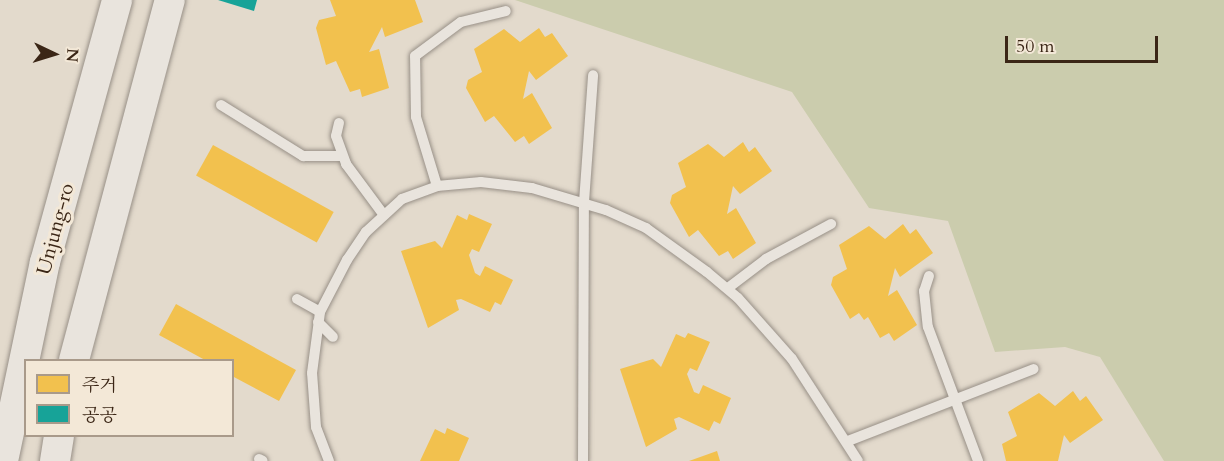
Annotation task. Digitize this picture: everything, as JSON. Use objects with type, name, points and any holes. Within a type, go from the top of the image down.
[{"type":"main road","name":"Unjung-ro","points":[[25,359],[45,262],[117,0]]},
{"type":"main road","points":[[74,359],[170,0]]},
{"type":"main road","name":"Unjung-ro","points":[[3,461],[24,362]]},
{"type":"main road","points":[[55,461],[59,437]]},
{"type":"lane","points":[[437,186],[416,117],[415,57],[461,22],[506,11]]},
{"type":"lane","points":[[583,461],[584,202],[593,75]]},
{"type":"lane","points":[[221,105],[303,156],[342,156]]},
{"type":"lane","points":[[339,123],[336,136],[342,156],[382,214]]},
{"type":"lane","points":[[329,461],[312,401],[319,317],[347,260],[382,214],[437,186],[501,183],[584,202],[646,228],[728,288],[792,359],[848,441],[858,461]]},
{"type":"lane","points":[[728,288],[766,258],[831,224]]},
{"type":"lane","points":[[929,276],[924,291],[928,327],[978,461]]},
{"type":"lane","points":[[297,298],[319,317],[333,337]]},
{"type":"lane","points":[[848,441],[1034,369]]},
{"type":"green space","points":[[515,0],[1224,0],[1224,461],[1164,461],[1100,357],[1065,347],[995,352],[948,221],[869,208],[792,92]]},
{"type":"building: 주거","points":[[330,0],[415,0],[423,22],[385,37],[382,27],[369,52],[379,49],[389,88],[362,97],[360,89],[350,92],[336,61],[326,65],[316,28],[319,20],[336,16]]},
{"type":"building: 주거","points":[[539,28],[545,37],[552,33],[568,56],[536,80],[529,71],[523,99],[532,93],[552,128],[529,144],[524,136],[515,142],[494,116],[485,122],[466,88],[468,80],[482,72],[474,49],[504,29],[520,42]]},
{"type":"building: 주거","points":[[743,142],[749,152],[755,147],[772,171],[740,194],[733,186],[727,214],[736,208],[756,243],[733,259],[728,251],[719,256],[698,230],[689,237],[670,203],[672,195],[686,187],[678,163],[708,144],[724,157]]},
{"type":"building: 주거","points":[[213,145],[334,212],[317,243],[196,176]]},
{"type":"building: 주거","points":[[469,214],[492,224],[479,252],[472,249],[469,255],[475,273],[480,276],[485,266],[513,280],[501,305],[495,302],[490,312],[461,299],[456,300],[459,310],[428,328],[401,251],[435,241],[442,248],[457,215],[467,220]]},
{"type":"building: 주거","points":[[903,224],[910,234],[916,229],[933,253],[900,277],[895,268],[888,296],[897,290],[917,325],[894,341],[889,333],[880,338],[868,317],[864,320],[859,313],[850,319],[831,285],[833,277],[847,269],[839,245],[869,226],[885,239]]},
{"type":"building: 주거","points":[[176,304],[296,370],[279,401],[234,377],[234,359],[203,359],[159,335]]},
{"type":"building: 주거","points":[[688,333],[710,342],[697,371],[690,368],[687,374],[694,392],[699,394],[703,385],[731,398],[720,424],[714,421],[709,431],[679,417],[674,419],[677,429],[646,447],[620,369],[653,359],[661,367],[676,334],[685,338]]},
{"type":"building: 주거","points":[[1073,391],[1080,401],[1086,396],[1103,420],[1070,443],[1064,435],[1058,461],[1006,461],[1002,444],[1017,436],[1008,412],[1039,393],[1055,406]]},
{"type":"building: 주거","points":[[447,428],[469,438],[459,461],[420,461],[435,429],[445,434]]},
{"type":"building: 주거","points":[[717,451],[720,461],[689,461]]},
{"type":"building: 공공","points":[[218,0],[257,0],[254,11]]}]
